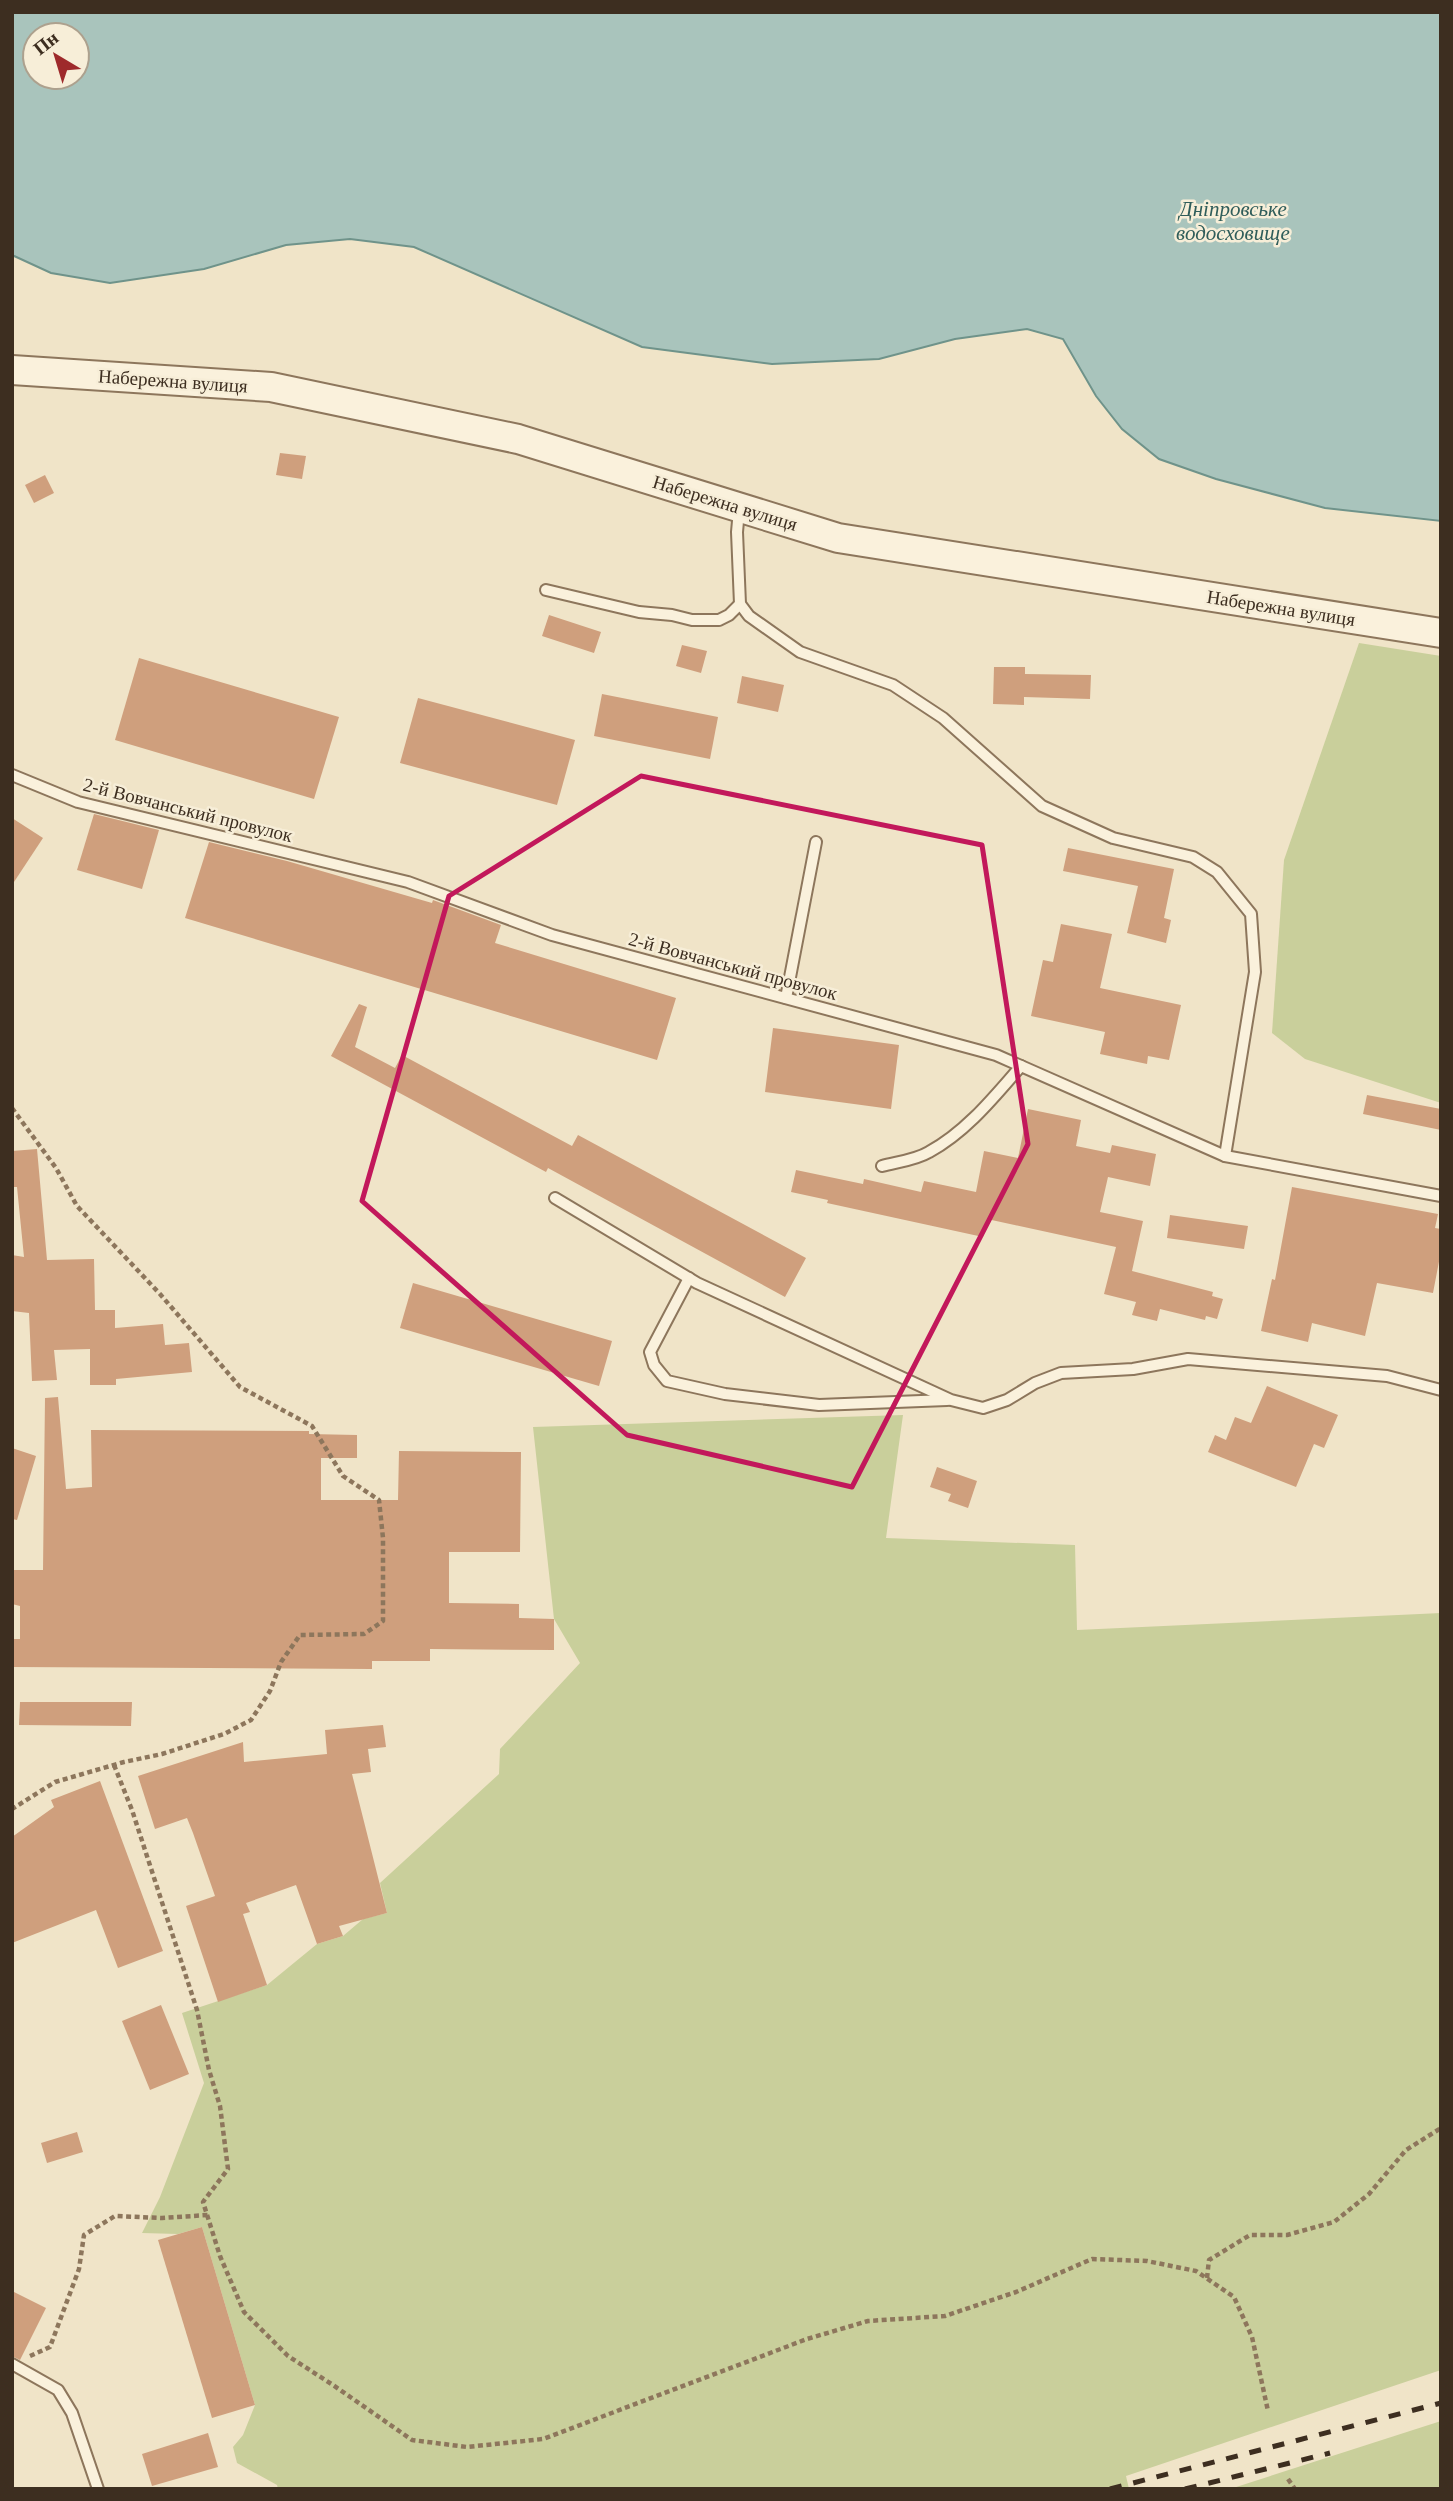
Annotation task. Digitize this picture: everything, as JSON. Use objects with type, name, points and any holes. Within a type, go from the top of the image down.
[{"type":"street","name":"Набережна вулиця","points":[[12,370],[271,387],[519,439],[838,538],[1441,633]]},
{"type":"lane","points":[[739,508],[737,532],[740,604],[749,616],[800,652],[893,685],[943,718],[1042,806],[1113,838],[1193,857],[1217,872],[1251,914],[1255,972],[1225,1156]]},
{"type":"lane","points":[[546,590],[639,612],[673,615],[692,620],[719,620],[740,604]]},
{"type":"lane","name":"2-й Вовчанський провулок","points":[[12,775],[78,802],[408,882],[552,935],[996,1055],[1225,1156],[1441,1196]]},
{"type":"lane","points":[[786,998],[816,842]]},
{"type":"lane","points":[[882,1166],[927,1154],[951,1139],[989,1103],[1021,1066]]},
{"type":"lane","points":[[555,1198],[689,1278],[951,1400],[983,1408],[1007,1400],[1035,1383],[1061,1373],[1133,1369],[1188,1359],[1388,1376],[1441,1390]]},
{"type":"lane","points":[[689,1278],[650,1352],[654,1365],[667,1381],[725,1394],[819,1405],[951,1400]]},
{"type":"lane","points":[[12,2364],[58,2390],[72,2413],[98,2489]]},
{"type":"path","points":[[12,1108],[56,1168],[76,1206],[160,1294],[240,1387],[312,1426],[343,1476],[379,1500],[383,1538],[383,1620],[364,1634],[300,1635],[281,1662],[270,1691],[251,1720],[224,1734],[162,1754],[55,1782],[12,1809]]},
{"type":"path","points":[[114,1765],[132,1810],[193,1997],[220,2106],[228,2169],[203,2202],[220,2256],[244,2312],[288,2356],[412,2440],[467,2447],[543,2439],[807,2339],[868,2321],[945,2316],[1016,2292],[1092,2259],[1147,2261],[1196,2271],[1234,2297],[1252,2337],[1268,2411]]},
{"type":"path","points":[[1207,2278],[1209,2260],[1250,2235],[1287,2235],[1334,2222],[1368,2194],[1406,2150],[1441,2128]]},
{"type":"path","points":[[20,2354],[27,2357],[50,2347],[79,2269],[84,2235],[115,2216],[162,2218],[208,2215]]},
{"type":"path","points":[[1288,2479],[1294,2489]]},
{"type":"highlighted area","points":[[641,776],[982,845],[1028,1144],[852,1487],[627,1435],[362,1201],[449,896]]},
{"type":"green space","points":[[1359,643],[1441,656],[1441,1103],[1305,1059],[1272,1033],[1284,860]]},
{"type":"green space","points":[[903,1415],[886,1538],[1075,1545],[1077,1630],[1441,1613],[1441,2370],[1126,2476],[1129,2489],[278,2489],[277,2485],[237,2463],[233,2447],[243,2435],[255,2405],[202,2227],[178,2234],[142,2233],[160,2197],[204,2083],[182,2013],[267,1985],[317,1944],[343,1936],[363,1919],[387,1913],[380,1883],[499,1774],[500,1749],[580,1663],[554,1619],[533,1427]]},
{"type":"green space","points":[[1441,2421],[1441,2489],[1230,2489]]},
{"type":"water","name":"Дніпровське водосховище","points":[[12,12],[1441,12],[1441,521],[1325,508],[1216,479],[1159,459],[1122,429],[1096,396],[1063,339],[1027,329],[955,339],[879,359],[772,364],[642,347],[414,247],[350,239],[286,245],[204,269],[110,283],[51,273],[12,255]]},
{"type":"building","points":[[280,453],[306,456],[302,479],[276,475]]},
{"type":"building","points":[[45,475],[54,493],[34,503],[25,485]]},
{"type":"building","points":[[549,615],[601,632],[594,653],[542,636]]},
{"type":"building","points":[[682,645],[707,651],[701,673],[676,666]]},
{"type":"building","points":[[139,658],[339,717],[314,799],[115,740]]},
{"type":"building","points":[[994,667],[1025,667],[1025,674],[1091,675],[1090,699],[1024,697],[1024,705],[993,704]]},
{"type":"building","points":[[742,676],[784,685],[778,712],[737,703]]},
{"type":"building","points":[[602,694],[718,717],[710,759],[594,736]]},
{"type":"building","points":[[418,698],[575,740],[557,805],[400,763]]},
{"type":"building","points":[[94,814],[159,830],[142,889],[77,870]]},
{"type":"building","points":[[12,818],[43,838],[12,885]]},
{"type":"building","points":[[209,842],[287,861],[432,903],[433,900],[501,925],[495,943],[676,998],[657,1060],[185,918]]},
{"type":"building","points":[[1068,848],[1174,869],[1164,918],[1171,920],[1166,943],[1127,933],[1138,886],[1063,871]]},
{"type":"building","points":[[1061,924],[1112,934],[1100,988],[1181,1005],[1169,1060],[1148,1056],[1147,1064],[1100,1054],[1105,1032],[1031,1016],[1043,960],[1053,962]]},
{"type":"building","points":[[359,1004],[367,1007],[355,1047],[395,1068],[402,1055],[572,1146],[578,1135],[806,1258],[785,1297],[548,1168],[546,1172],[331,1056]]},
{"type":"building","points":[[773,1028],[899,1045],[891,1109],[765,1092]]},
{"type":"building","points":[[1367,1095],[1441,1109],[1441,1130],[1363,1114]]},
{"type":"building","points":[[1028,1109],[1081,1120],[1076,1146],[1110,1153],[1112,1145],[1156,1154],[1150,1186],[1108,1177],[1100,1212],[1143,1221],[1132,1271],[1213,1292],[1212,1296],[1223,1299],[1217,1319],[1206,1316],[1205,1320],[1160,1309],[1157,1321],[1132,1315],[1136,1302],[1104,1294],[1116,1247],[987,1219],[983,1237],[827,1203],[828,1200],[791,1192],[796,1170],[863,1184],[864,1179],[921,1192],[924,1181],[976,1192],[984,1151],[1018,1158]]},
{"type":"building","points":[[37,1149],[47,1260],[94,1259],[95,1310],[115,1310],[115,1328],[163,1324],[165,1345],[189,1343],[192,1372],[116,1379],[116,1385],[90,1385],[90,1349],[54,1350],[57,1380],[32,1381],[29,1313],[12,1311],[12,1255],[24,1257],[17,1187],[12,1187],[12,1151]]},
{"type":"building","points":[[1292,1187],[1438,1214],[1435,1228],[1441,1229],[1441,1251],[1433,1293],[1377,1283],[1365,1336],[1312,1323],[1308,1342],[1261,1331],[1272,1279],[1275,1280]]},
{"type":"building","points":[[1170,1215],[1248,1226],[1244,1249],[1167,1238]]},
{"type":"building","points":[[413,1283],[612,1341],[599,1386],[400,1328]]},
{"type":"building","points":[[1267,1386],[1338,1415],[1324,1448],[1314,1444],[1296,1487],[1208,1452],[1215,1435],[1226,1440],[1235,1417],[1251,1423]]},
{"type":"building","points":[[58,1397],[66,1489],[92,1487],[91,1430],[309,1431],[309,1434],[357,1435],[357,1458],[321,1458],[321,1500],[398,1500],[399,1451],[521,1452],[520,1552],[449,1552],[449,1603],[519,1604],[519,1618],[554,1619],[554,1650],[430,1649],[430,1661],[372,1661],[372,1669],[12,1667],[12,1639],[20,1639],[20,1606],[12,1604],[12,1570],[43,1570],[45,1398]]},
{"type":"building","points":[[12,1448],[36,1456],[17,1520],[12,1519]]},
{"type":"building","points":[[937,1467],[977,1481],[968,1508],[948,1501],[951,1494],[930,1487]]},
{"type":"building","points":[[20,1702],[132,1702],[131,1726],[19,1725]]},
{"type":"building","points":[[383,1725],[386,1747],[368,1749],[371,1772],[352,1774],[387,1913],[339,1926],[343,1936],[317,1944],[296,1885],[246,1903],[250,1912],[243,1914],[267,1985],[218,2002],[186,1906],[215,1896],[193,1833],[187,1818],[155,1829],[138,1776],[243,1742],[244,1762],[327,1754],[325,1730]]},
{"type":"building","points":[[100,1781],[163,1951],[118,1968],[96,1910],[12,1943],[12,1837],[54,1807],[51,1800]]},
{"type":"building","points":[[161,2005],[189,2074],[150,2090],[122,2021]]},
{"type":"building","points":[[77,2132],[83,2152],[47,2163],[41,2143]]},
{"type":"building","points":[[202,2227],[255,2405],[212,2418],[158,2240]]},
{"type":"building","points":[[12,2291],[46,2308],[20,2360],[12,2356]]},
{"type":"building","points":[[208,2433],[218,2467],[152,2486],[142,2454]]},
{"type":"railway","points":[[1110,2489],[1441,2403]]},
{"type":"railway","points":[[1185,2489],[1330,2453]]}]
